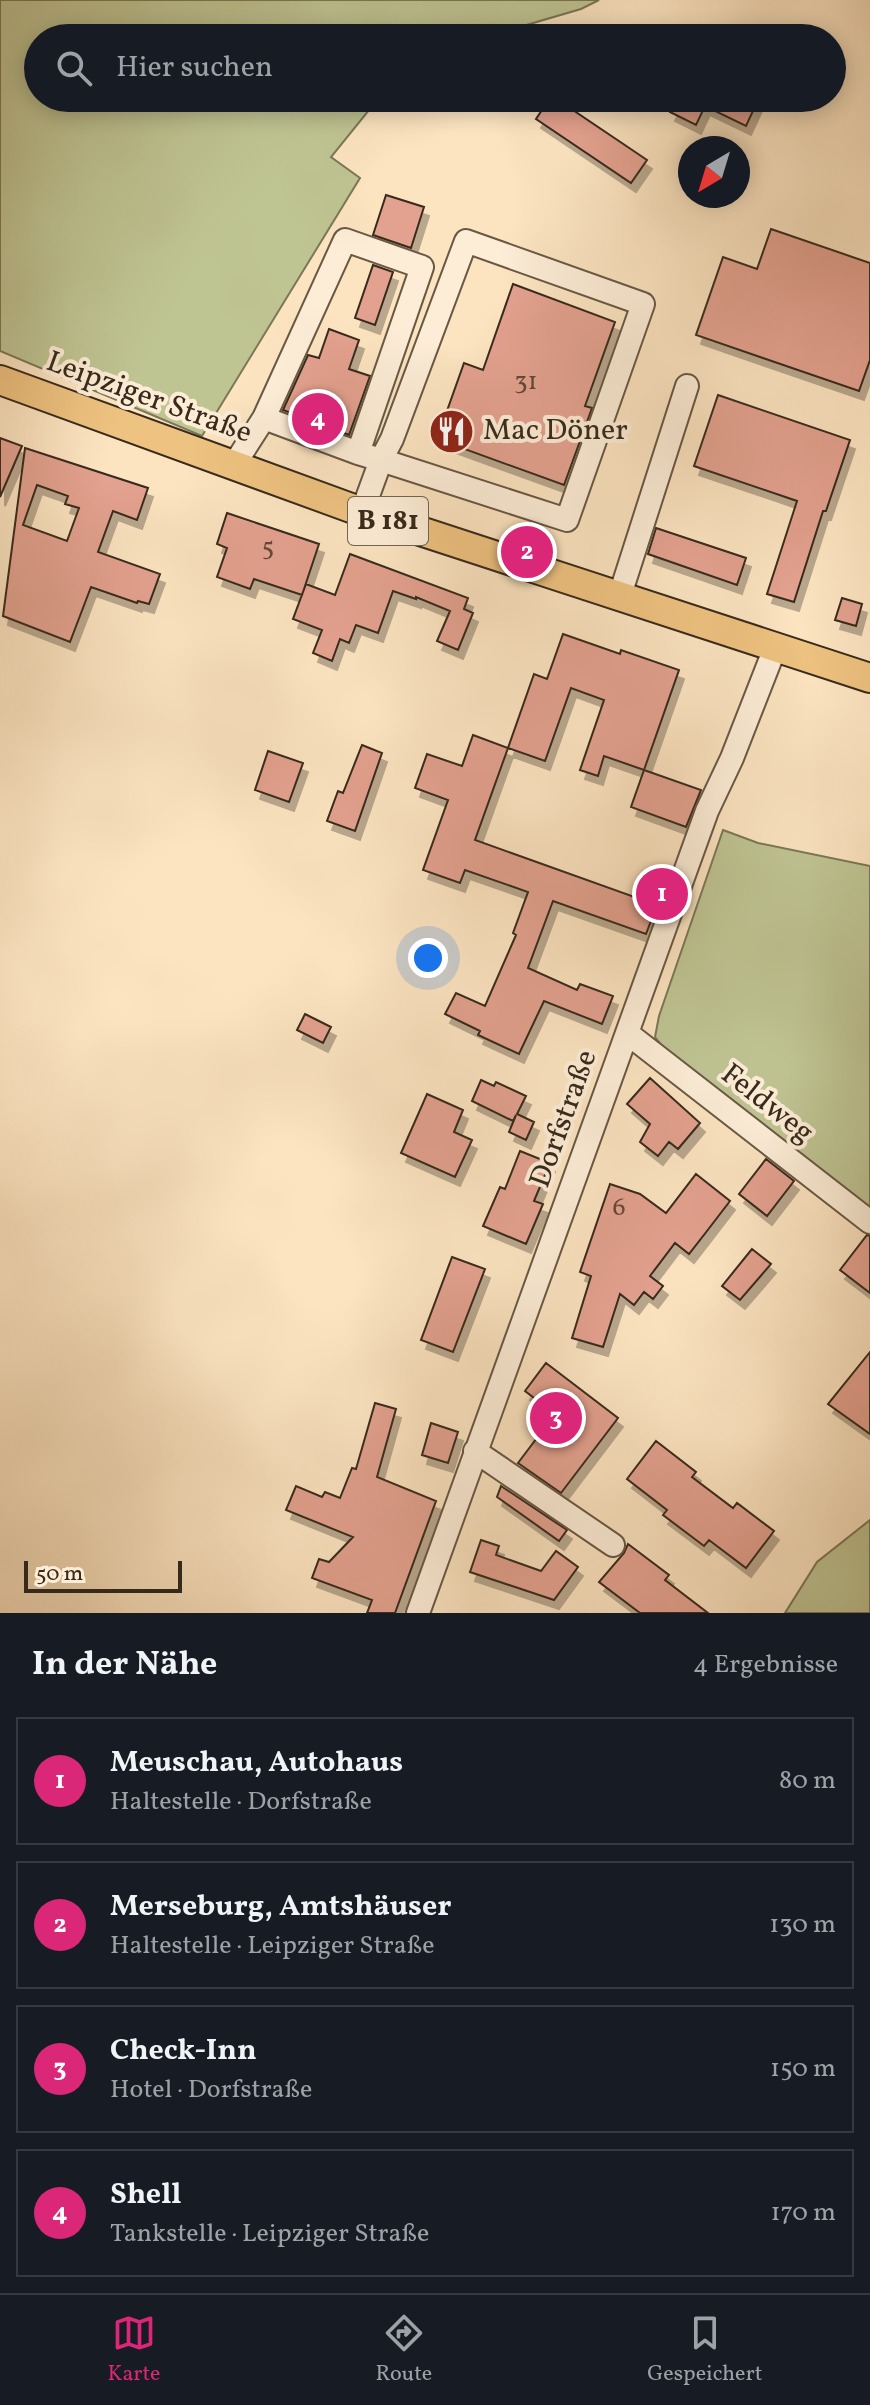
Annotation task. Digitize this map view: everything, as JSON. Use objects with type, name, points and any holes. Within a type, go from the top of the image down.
[{"type":"main road","name":"Leipziger Straße","points":[[0,380],[362,512],[775,648]]},
{"type":"main road","name":"B 181","points":[[775,648],[870,678]]},
{"type":"street","points":[[234,465],[264,418],[345,240],[422,267],[358,453]]},
{"type":"street","points":[[264,418],[358,453],[381,460],[567,520],[643,304],[466,241],[392,439],[381,460],[362,512]]},
{"type":"street","points":[[619,598],[687,386]]},
{"type":"street","name":"Dorfstraße","points":[[418,1613],[707,811],[732,758],[775,648]]},
{"type":"street","name":"Feldweg","points":[[627,1033],[870,1222]]},
{"type":"street","points":[[475,1451],[613,1545]]},
{"type":"green space","points":[[0,0],[599,0],[581,9],[530,24],[24,24],[24,112],[367,112],[331,157],[360,178],[202,436],[0,351]]},
{"type":"green space","points":[[723,830],[758,843],[870,866],[870,1213],[666,1051],[655,1037],[659,1016]]},
{"type":"green space","points":[[870,1520],[870,1613],[785,1613],[817,1562]]},
{"type":"building","points":[[541,112],[576,112],[647,160],[631,183],[536,119]]},
{"type":"building","points":[[670,112],[702,112],[696,125]]},
{"type":"building","points":[[717,112],[752,112],[746,126]]},
{"type":"building","points":[[386,195],[424,207],[411,248],[373,235]]},
{"type":"building","points":[[771,229],[870,263],[870,360],[859,391],[696,335],[723,257],[757,269]]},
{"type":"building","points":[[373,265],[393,272],[375,325],[355,318]]},
{"type":"building","points":[[513,284],[615,322],[585,406],[592,408],[564,485],[437,439],[464,363],[483,370]]},
{"type":"building","points":[[329,329],[359,340],[349,369],[370,376],[349,435],[283,410],[308,355],[319,358]]},
{"type":"building","points":[[718,395],[850,440],[794,602],[767,594],[797,501],[694,466]]},
{"type":"building","points":[[0,438],[22,446],[0,497]]},
{"type":"building","points":[[25,448],[148,488],[137,520],[113,511],[98,552],[160,574],[149,604],[137,603],[91,587],[70,642],[3,616]],"holes":[[[37,485],[68,496],[65,504],[79,508],[67,541],[23,525]]]},
{"type":"building","points":[[227,513],[319,544],[302,595],[254,579],[250,589],[217,577],[227,548],[217,544]]},
{"type":"building","points":[[656,528],[746,558],[737,585],[648,554]]},
{"type":"building","points":[[350,554],[468,598],[464,609],[473,613],[458,650],[437,641],[450,611],[393,591],[378,633],[356,625],[349,643],[340,639],[332,661],[313,653],[322,630],[293,619],[306,584],[335,595]]},
{"type":"building","points":[[842,598],[862,604],[856,626],[835,620]]},
{"type":"building","points":[[563,634],[679,670],[644,770],[604,756],[598,776],[580,770],[604,700],[571,688],[545,761],[508,748],[534,674],[547,679]]},
{"type":"building","points":[[473,735],[508,748],[475,840],[657,905],[646,934],[553,901],[528,968],[577,990],[580,984],[613,996],[602,1024],[544,1001],[519,1054],[478,1035],[480,1031],[445,1014],[456,993],[485,1006],[516,935],[513,933],[528,892],[465,870],[460,883],[423,870],[448,800],[415,788],[427,754],[462,766]]},
{"type":"building","points":[[362,745],[382,753],[355,831],[327,821],[338,791],[343,793]]},
{"type":"building","points":[[268,751],[303,763],[289,802],[255,790]]},
{"type":"building","points":[[644,770],[701,790],[686,827],[631,807]]},
{"type":"building","points":[[305,1014],[331,1027],[323,1043],[297,1030]]},
{"type":"building","points":[[650,1078],[700,1123],[678,1149],[669,1142],[658,1156],[640,1142],[650,1124],[627,1104]]},
{"type":"building","points":[[481,1080],[494,1086],[496,1082],[526,1096],[517,1114],[534,1122],[526,1140],[509,1132],[516,1115],[513,1121],[472,1101]]},
{"type":"building","points":[[427,1094],[463,1110],[454,1132],[472,1140],[455,1177],[401,1153]]},
{"type":"building","points":[[520,1151],[550,1163],[534,1201],[543,1204],[526,1244],[483,1226],[500,1187],[505,1189]]},
{"type":"building","points":[[766,1159],[794,1181],[767,1216],[739,1194]]},
{"type":"building","points":[[696,1174],[730,1201],[689,1254],[675,1243],[650,1276],[663,1286],[653,1299],[644,1292],[634,1305],[620,1294],[603,1347],[572,1338],[591,1276],[580,1272],[610,1184],[640,1194],[666,1213]]},
{"type":"building","points":[[867,1235],[870,1236],[870,1293],[840,1270]]},
{"type":"building","points":[[752,1249],[771,1264],[740,1300],[722,1286]]},
{"type":"building","points":[[452,1257],[485,1269],[453,1352],[421,1340]]},
{"type":"building","points":[[870,1352],[870,1434],[828,1404]]},
{"type":"building","points":[[546,1363],[618,1418],[561,1493],[518,1463],[555,1414],[525,1391]]},
{"type":"building","points":[[375,1403],[396,1409],[377,1477],[436,1501],[395,1613],[367,1613],[372,1600],[312,1578],[319,1559],[329,1562],[353,1537],[286,1510],[296,1486],[322,1497],[325,1492],[340,1498],[352,1468],[356,1469]]},
{"type":"building","points":[[431,1423],[458,1432],[448,1463],[422,1455]]},
{"type":"building","points":[[656,1441],[696,1472],[692,1477],[733,1508],[737,1503],[774,1531],[746,1568],[709,1540],[704,1546],[663,1515],[667,1510],[627,1479]]},
{"type":"building","points":[[501,1486],[567,1530],[559,1541],[497,1497]]},
{"type":"building","points":[[481,1540],[499,1546],[496,1555],[541,1571],[556,1551],[578,1567],[554,1600],[470,1572]]},
{"type":"building","points":[[628,1544],[669,1575],[665,1580],[708,1613],[640,1613],[599,1582]]},
{"type":"place","name":"Shell","points":[[318,419]]},
{"type":"place","name":"Mac Döner","points":[[452,431]]},
{"type":"place","name":"Merseburg, Amtshäuser","points":[[527,552]]},
{"type":"place","name":"Meuschau, Autohaus","points":[[662,894]]},
{"type":"place","name":"Check-Inn","points":[[556,1418]]}]
